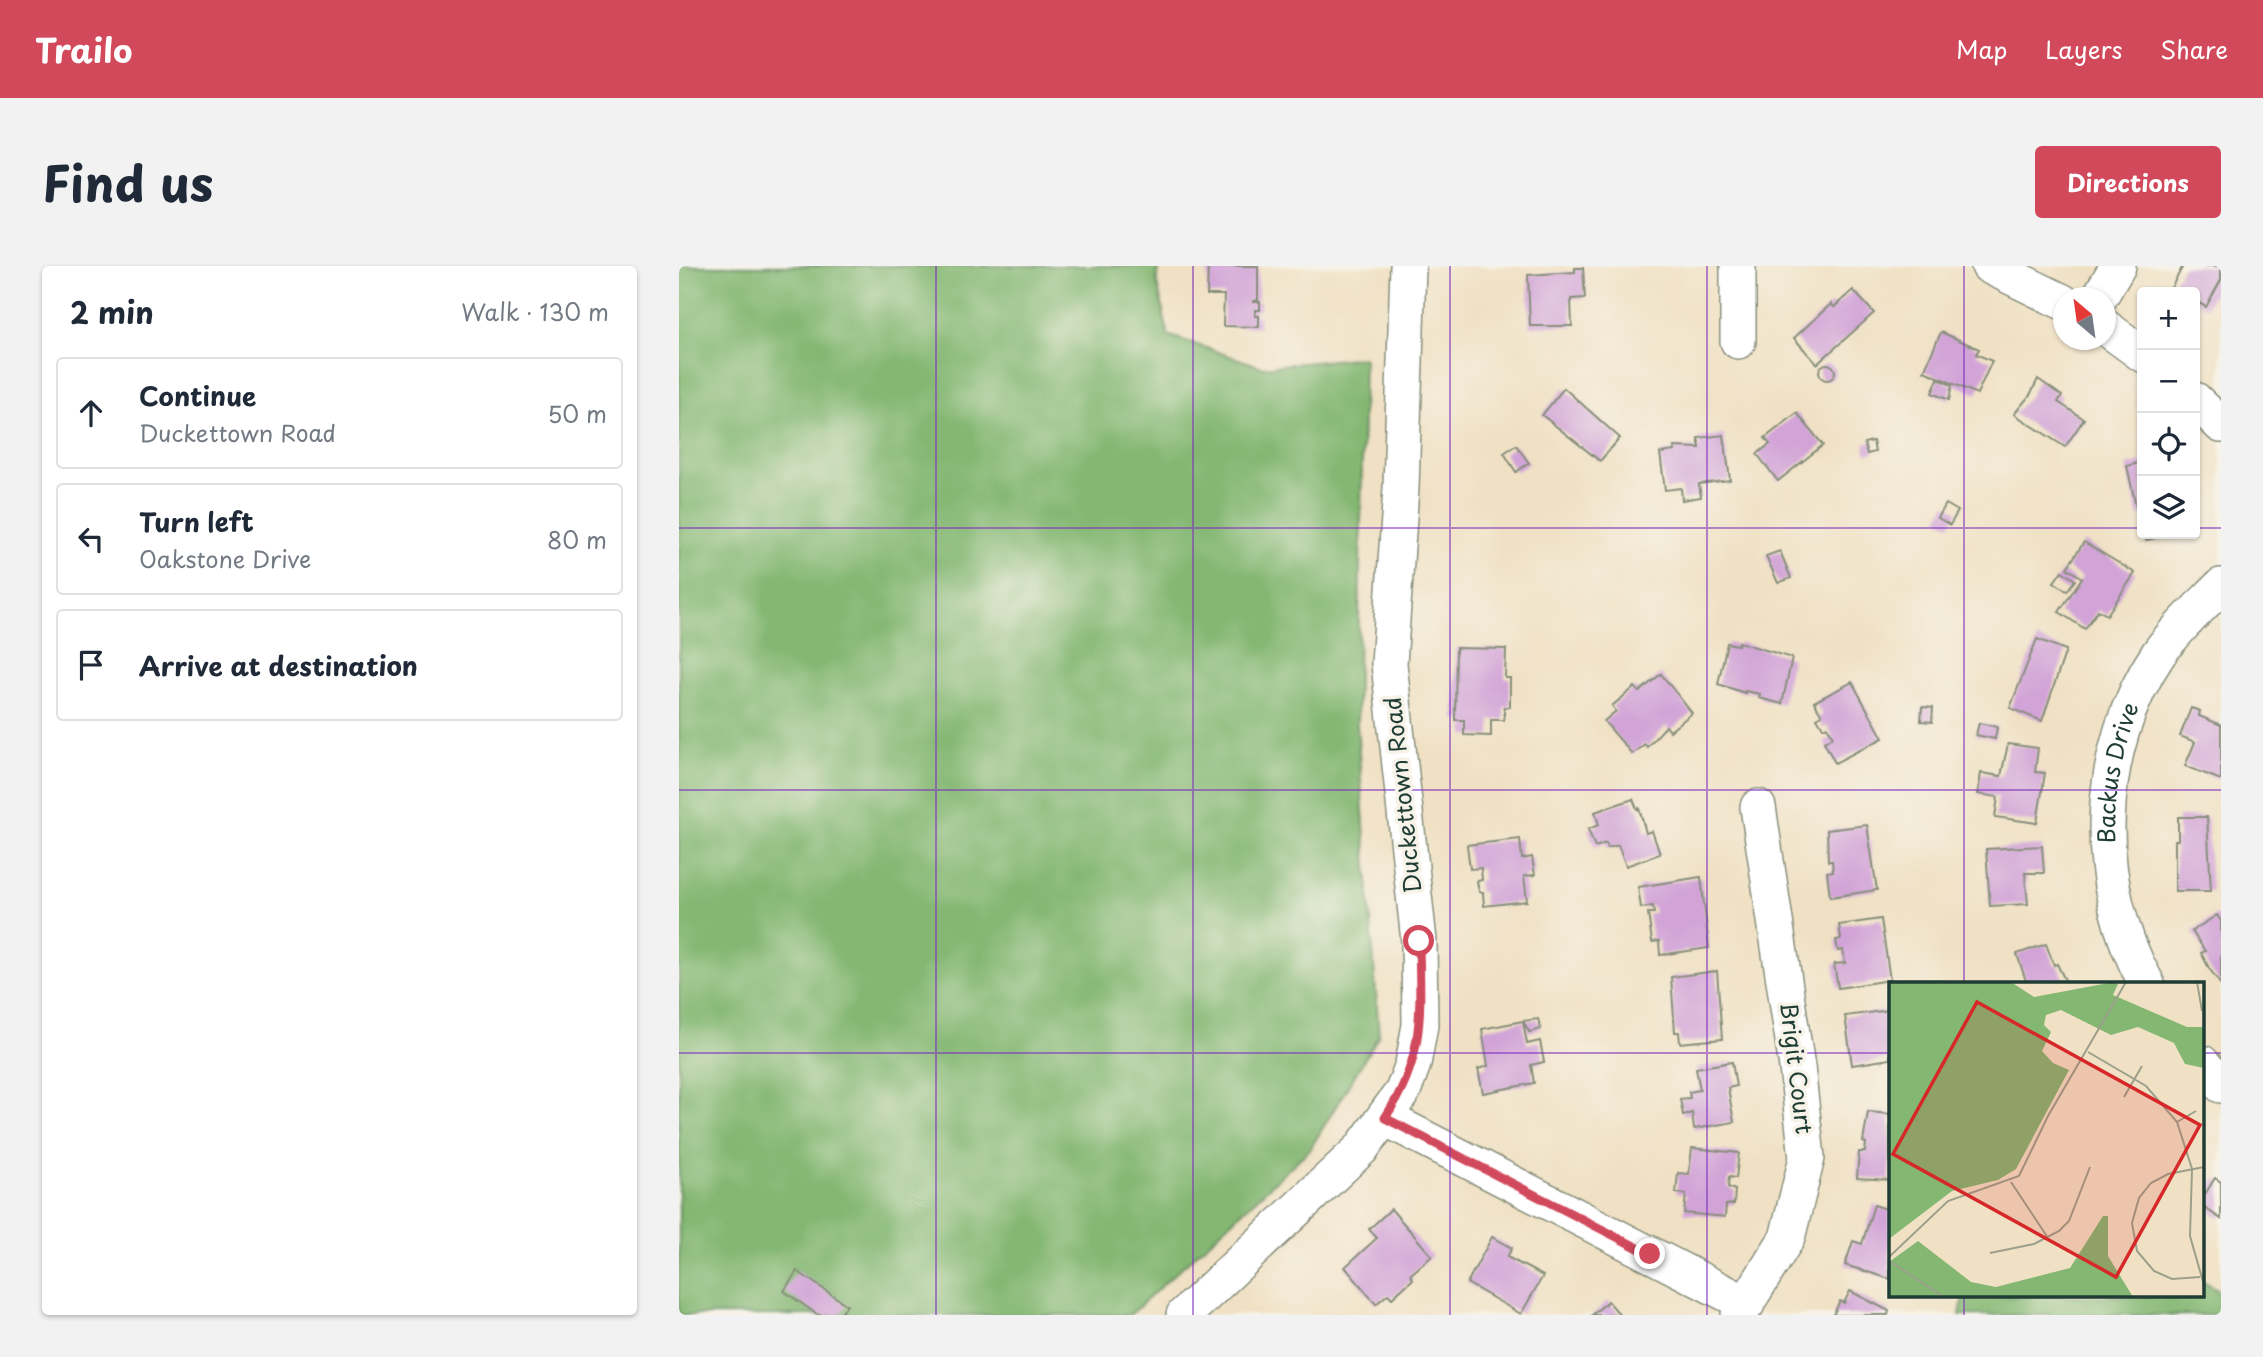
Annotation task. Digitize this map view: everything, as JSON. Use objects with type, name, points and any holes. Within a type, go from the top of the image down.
[{"type":"street","name":"Duckettown Road","points":[[1184,1315],[1361,1149],[1403,1091],[1413,1064],[1420,1025],[1419,941],[1389,664],[1401,488],[1408,266]]},
{"type":"street","points":[[1738,266],[1738,341]]},
{"type":"street","points":[[1989,266],[2053,297]]},
{"type":"street","points":[[2105,287],[2117,266]]},
{"type":"street","points":[[2116,335],[2137,350]]},
{"type":"street","points":[[2200,405],[2221,425]]},
{"type":"street","name":"Backus Drive","points":[[2146,982],[2116,905],[2108,852],[2108,789],[2116,751],[2141,685],[2160,653],[2221,586]]},
{"type":"street","name":"Brigit Court","points":[[1743,1310],[1787,1238],[1807,1158],[1797,1067],[1758,807]]},
{"type":"street","points":[[2203,1064],[2221,1085]]},
{"type":"street","points":[[1385,1118],[1743,1310]]},
{"type":"green space","points":[[679,266],[1158,266],[1157,282],[1168,335],[1262,367],[1364,357],[1357,725],[1379,1035],[1310,1149],[1130,1315],[679,1315]]},
{"type":"green space","points":[[2203,1282],[2221,1292],[2221,1315],[1960,1315],[1963,1298],[2203,1298]]},
{"type":"building","points":[[1208,266],[1258,266],[1258,300],[1252,302],[1260,302],[1260,310],[1255,310],[1255,316],[1259,316],[1259,327],[1223,326],[1224,295],[1207,295]]},
{"type":"building","points":[[2183,266],[2221,266],[2221,280],[2206,307],[2200,304],[2200,287],[2172,287]]},
{"type":"building","points":[[1575,268],[1583,268],[1585,298],[1571,299],[1572,326],[1530,326],[1528,275],[1575,272]]},
{"type":"building","points":[[1853,290],[1874,313],[1817,364],[1794,338],[1831,304],[1834,307]]},
{"type":"building","points":[[1941,332],[1979,349],[1976,354],[1992,361],[1977,394],[1924,371]]},
{"type":"building","points":[[1824,364],[1830,364],[1835,372],[1833,378],[1824,380],[1819,375],[1819,369]]},
{"type":"building","points":[[1938,379],[1952,385],[1949,400],[1932,393]]},
{"type":"building","points":[[2038,379],[2062,396],[2058,402],[2084,419],[2065,447],[2014,414],[2030,395]]},
{"type":"building","points":[[1564,388],[1620,438],[1600,461],[1542,415]]},
{"type":"building","points":[[1797,413],[1823,445],[1778,481],[1757,454],[1770,444],[1765,438]]},
{"type":"building","points":[[1724,435],[1730,480],[1699,484],[1701,497],[1682,500],[1681,488],[1665,490],[1660,453],[1675,451],[1674,447],[1700,448],[1698,438]]},
{"type":"building","points":[[1873,441],[1875,452],[1867,454],[1864,443]]},
{"type":"building","points":[[1516,445],[1529,463],[1516,472],[1504,453]]},
{"type":"building","points":[[2137,463],[2137,511],[2127,466]]},
{"type":"building","points":[[1946,504],[1958,511],[1950,525],[1938,518]]},
{"type":"building","points":[[2084,542],[2135,573],[2107,615],[2098,610],[2085,629],[2059,612],[2082,578],[2067,568]]},
{"type":"building","points":[[1780,551],[1791,578],[1778,583],[1766,556]]},
{"type":"building","points":[[2062,571],[2075,580],[2067,591],[2054,582]]},
{"type":"building","points":[[2037,639],[2066,650],[2042,721],[2010,708]]},
{"type":"building","points":[[1739,642],[1792,658],[1782,704],[1759,698],[1760,694],[1745,693],[1718,684],[1727,643],[1738,645]]},
{"type":"building","points":[[1456,648],[1506,649],[1505,678],[1510,678],[1510,707],[1504,707],[1504,720],[1491,720],[1491,736],[1464,735],[1464,720],[1455,720]]},
{"type":"building","points":[[1661,674],[1692,713],[1670,731],[1666,726],[1647,747],[1645,744],[1632,754],[1604,721],[1616,711],[1612,706],[1635,687],[1639,692]]},
{"type":"building","points":[[1852,682],[1883,738],[1835,763],[1824,742],[1833,737],[1827,726],[1823,728],[1817,718],[1822,715],[1814,702]]},
{"type":"building","points":[[1922,707],[1933,708],[1932,722],[1921,721]]},
{"type":"building","points":[[2191,708],[2200,711],[2199,716],[2221,725],[2221,780],[2185,766],[2195,742],[2180,736]]},
{"type":"building","points":[[1979,723],[1997,727],[1995,739],[1976,735]]},
{"type":"building","points":[[2008,744],[2038,748],[2035,772],[2045,773],[2037,823],[1995,817],[1998,797],[1978,794],[1981,773],[2001,776]]},
{"type":"building","points":[[1633,799],[1637,809],[1639,808],[1646,833],[1652,831],[1660,854],[1626,866],[1618,845],[1608,848],[1606,843],[1595,847],[1588,829],[1599,825],[1595,812]]},
{"type":"building","points":[[2178,817],[2207,817],[2211,891],[2175,891]]},
{"type":"building","points":[[1867,825],[1877,890],[1830,897],[1827,872],[1833,871],[1832,861],[1828,861],[1827,830]]},
{"type":"building","points":[[1520,839],[1522,859],[1532,857],[1535,875],[1524,876],[1527,901],[1484,906],[1483,892],[1479,892],[1477,881],[1482,880],[1481,868],[1470,869],[1467,845]]},
{"type":"building","points":[[2042,846],[2044,873],[2025,873],[2028,904],[1990,906],[1986,849]]},
{"type":"building","points":[[1701,877],[1709,948],[1660,955],[1659,941],[1652,942],[1648,913],[1654,913],[1653,906],[1641,908],[1638,887]]},
{"type":"building","points":[[2217,915],[2221,921],[2221,985],[2209,968],[2201,953],[2205,951],[2192,931]]},
{"type":"building","points":[[1881,919],[1890,980],[1838,988],[1834,964],[1845,963],[1843,950],[1838,951],[1836,940],[1841,939],[1839,925]]},
{"type":"building","points":[[2046,944],[2054,965],[2057,964],[2066,982],[2026,982],[2017,954]]},
{"type":"building","points":[[1717,971],[1722,1039],[1680,1043],[1679,1032],[1675,1032],[1671,977]]},
{"type":"building","points":[[1889,1010],[1889,1059],[1852,1065],[1845,1016]]},
{"type":"building","points":[[1538,1019],[1541,1029],[1529,1032],[1523,1021]]},
{"type":"building","points":[[1523,1021],[1527,1044],[1540,1041],[1544,1062],[1531,1065],[1534,1083],[1483,1093],[1478,1069],[1488,1066],[1482,1029]]},
{"type":"building","points":[[1732,1062],[1736,1086],[1728,1088],[1734,1122],[1694,1129],[1692,1113],[1683,1115],[1680,1099],[1690,1098],[1689,1092],[1700,1090],[1696,1068]]},
{"type":"building","points":[[1868,1112],[1889,1114],[1889,1180],[1857,1178],[1859,1152],[1865,1152],[1866,1143],[1863,1142]]},
{"type":"building","points":[[1692,1148],[1739,1153],[1736,1178],[1729,1177],[1728,1187],[1735,1190],[1734,1204],[1726,1205],[1725,1217],[1684,1213],[1686,1194],[1676,1193],[1678,1173],[1689,1174]]},
{"type":"building","points":[[2215,1178],[2221,1182],[2221,1219],[2203,1207],[2203,1197]]},
{"type":"building","points":[[1874,1205],[1889,1210],[1889,1279],[1845,1265],[1853,1241],[1862,1244]]},
{"type":"building","points":[[1391,1209],[1432,1256],[1410,1275],[1413,1279],[1392,1298],[1388,1294],[1376,1304],[1345,1267],[1377,1238],[1369,1229]]},
{"type":"building","points":[[1492,1237],[1512,1248],[1507,1257],[1543,1276],[1521,1314],[1467,1283]]},
{"type":"building","points":[[797,1271],[847,1305],[840,1315],[818,1315],[784,1291]]},
{"type":"building","points":[[1850,1291],[1889,1311],[1888,1315],[1833,1315],[1840,1301],[1844,1303]]},
{"type":"building","points":[[1608,1301],[1620,1315],[1592,1315]]},
{"type":"route","points":[[1419,941],[1420,1025],[1413,1064],[1403,1091],[1385,1118],[1650,1254]]}]
